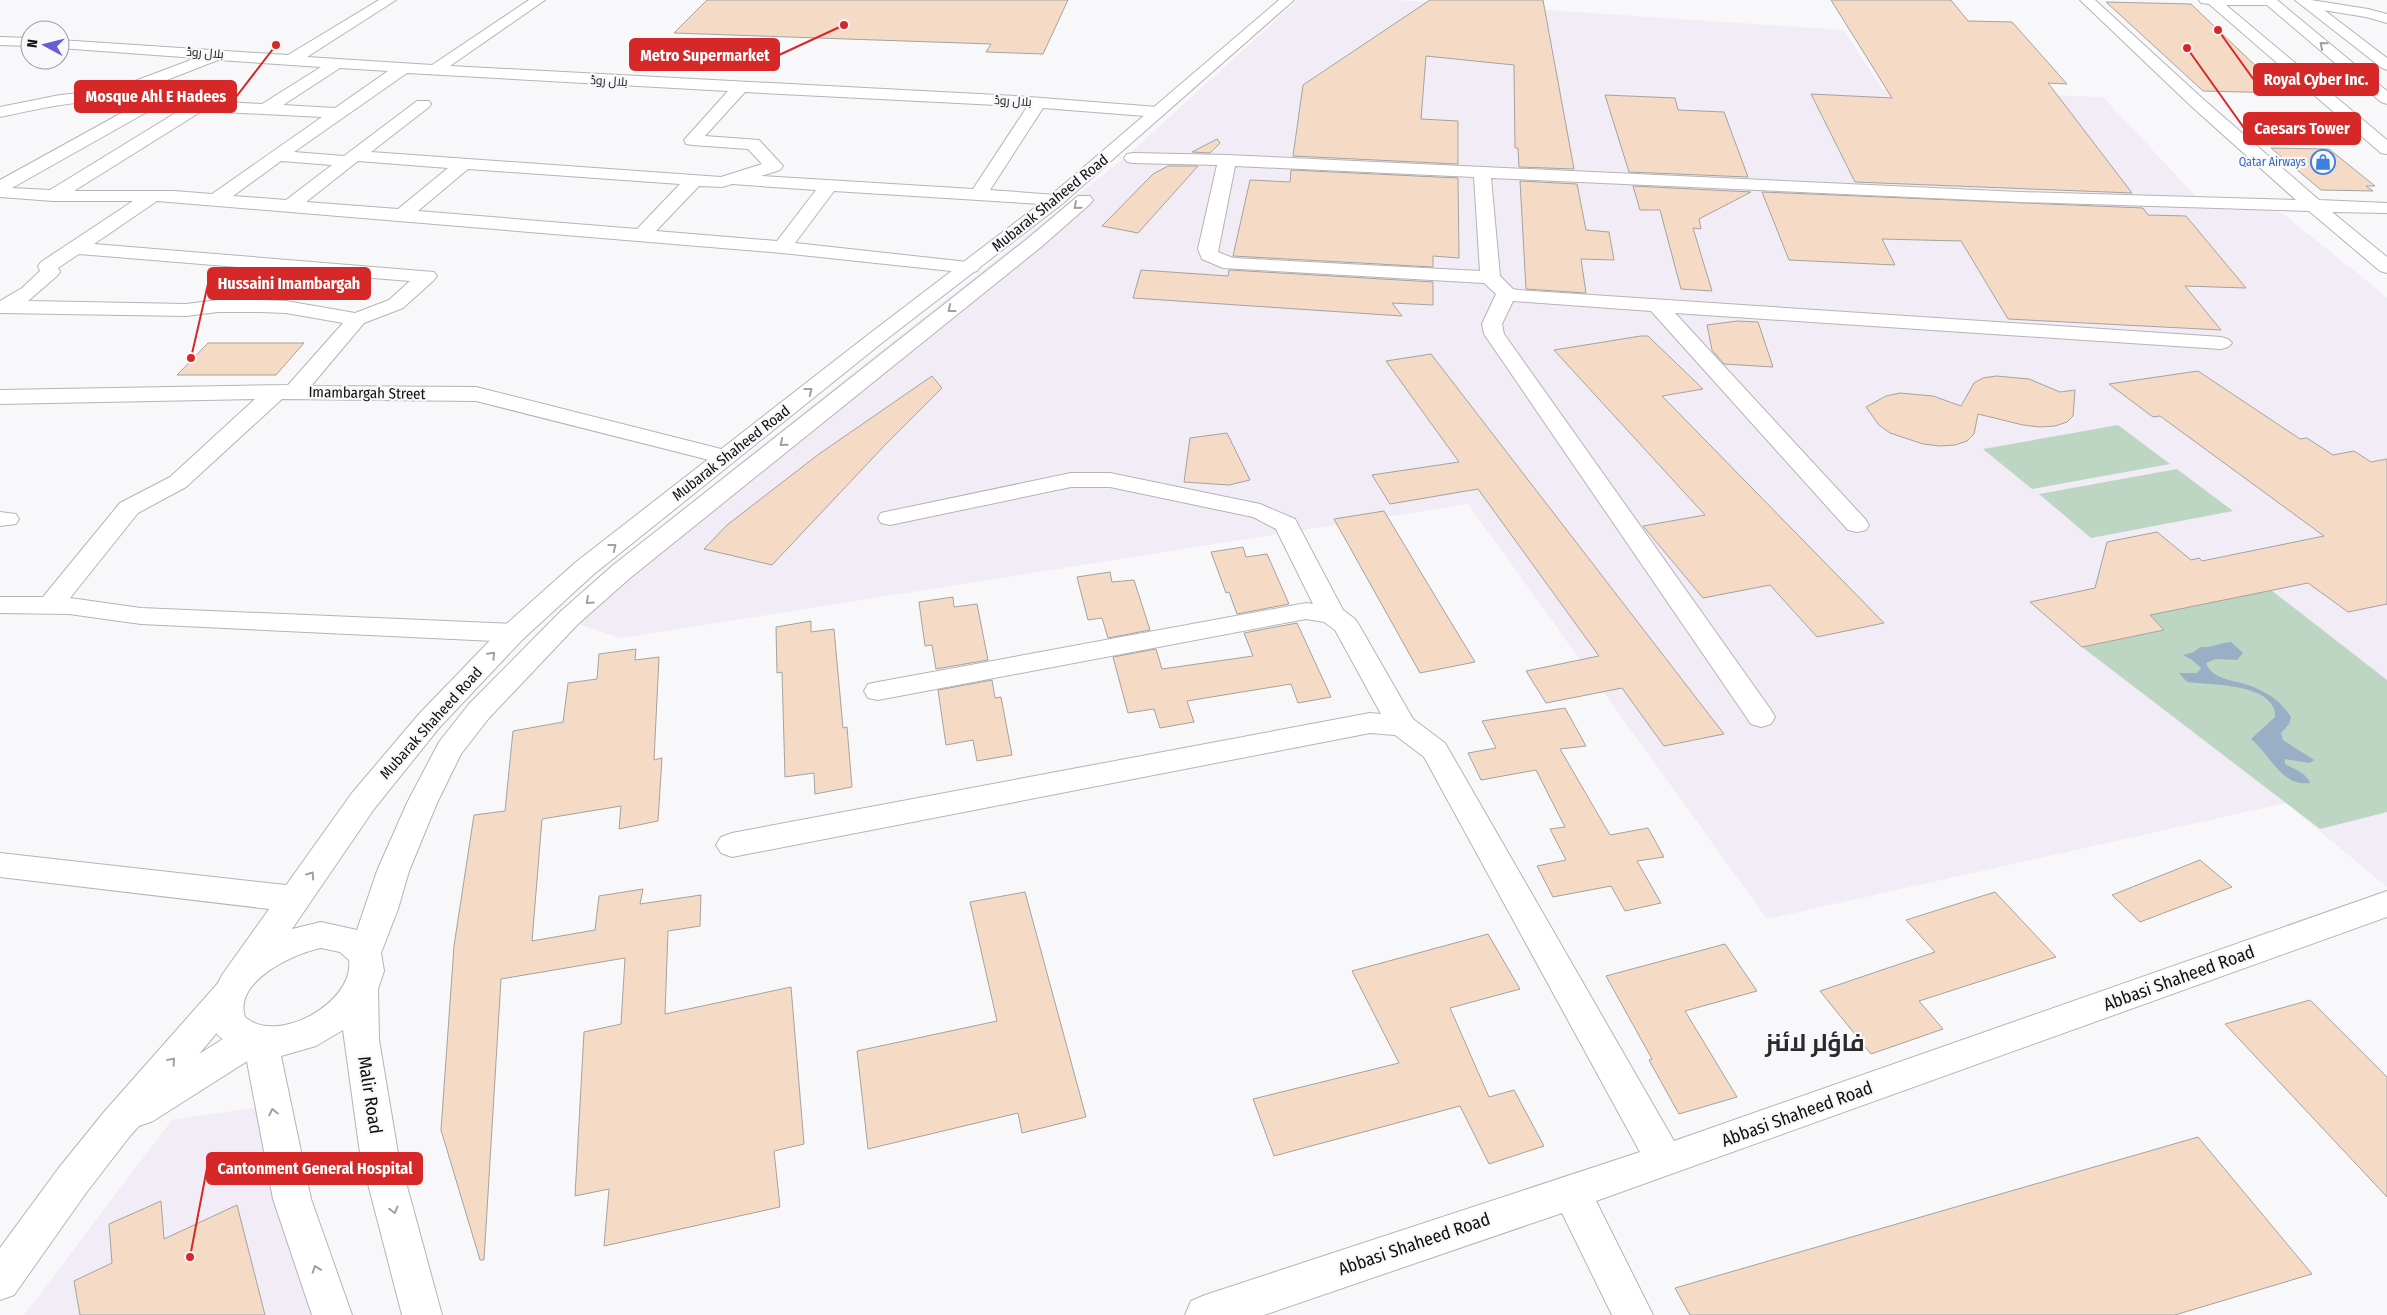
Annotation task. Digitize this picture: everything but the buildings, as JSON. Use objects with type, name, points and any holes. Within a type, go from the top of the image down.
[{"type":"main road","points":[[292,60],[389,0]]},
{"type":"main road","points":[[435,70],[538,0]]},
{"type":"main road","name":"Mubarak Shaheed Road","points":[[0,1281],[72,1181],[117,1124],[237,983],[363,801],[429,722],[513,633],[585,568],[1056,200],[1287,0]]},
{"type":"main road","name":"Mubarak Shaheed Road","points":[[364,952],[382,909],[393,871],[422,803],[449,749],[479,711],[542,645],[621,572],[1034,243],[1134,158],[1257,43],[1310,0]]},
{"type":"main road","points":[[2087,0],[2196,104],[2312,206],[2387,267]]},
{"type":"main road","points":[[2202,0],[2268,1],[2387,99]]},
{"type":"main road","points":[[2213,0],[2387,149]]},
{"type":"main road","points":[[2306,2],[2368,13],[2387,19]]},
{"type":"main road","points":[[2306,2],[2387,66]]},
{"type":"main road","points":[[0,41],[20,42]]},
{"type":"main road","name":"بلال روڈ","points":[[70,45],[435,70],[1038,103],[1158,112]]},
{"type":"main road","points":[[0,112],[60,100],[114,95],[222,54]]},
{"type":"main road","points":[[267,108],[337,63]]},
{"type":"main road","points":[[215,200],[403,68]]},
{"type":"main road","points":[[277,156],[464,164],[722,182],[774,166],[753,144],[692,140],[740,88]]},
{"type":"main road","points":[[114,95],[151,104],[267,108],[339,113]]},
{"type":"main road","points":[[980,194],[1038,103]]},
{"type":"main road","points":[[0,187],[151,104]]},
{"type":"main road","points":[[289,206],[423,104]]},
{"type":"main road","points":[[53,196],[197,107]]},
{"type":"main road","points":[[1134,158],[1228,160],[2020,197],[2387,208]]},
{"type":"main road","points":[[1228,160],[1208,249],[1209,255],[1217,261],[1230,264],[1498,285],[1518,296],[2221,343]]},
{"type":"main road","points":[[401,216],[464,164]]},
{"type":"main road","points":[[1482,172],[1498,285],[1492,324],[1494,334],[1761,717]]},
{"type":"main road","points":[[730,179],[1056,200]]},
{"type":"main road","points":[[641,236],[694,180]]},
{"type":"main road","points":[[782,247],[830,186]]},
{"type":"main road","points":[[0,192],[53,196],[153,196],[215,200],[782,247],[970,267]]},
{"type":"main road","points":[[4,307],[42,283],[50,272],[48,266],[153,196]]},
{"type":"main road","points":[[50,606],[129,508],[178,482],[285,392],[357,318],[396,304],[427,276],[75,248]]},
{"type":"main road","points":[[4,307],[186,310],[218,306],[261,306],[357,318]]},
{"type":"main road","points":[[1658,306],[1857,526]]},
{"type":"main road","name":"Imambargah Street","points":[[0,397],[285,392],[476,394],[725,457]]},
{"type":"main road","points":[[890,518],[1071,480],[1086,479],[1110,480],[1260,511],[1286,524],[1332,615]]},
{"type":"main road","points":[[0,605],[50,606],[141,616],[513,633]]},
{"type":"main road","points":[[878,691],[1306,610],[1332,615],[1346,625],[1402,726],[1435,750],[1665,1161]]},
{"type":"main road","points":[[732,845],[1370,723],[1402,726]]},
{"type":"main road","points":[[0,865],[295,899]]},
{"type":"main road","name":"Abbasi Shaheed Road","points":[[1205,1315],[1665,1161],[2387,904]]},
{"type":"main road","points":[[321,935],[340,937],[354,942],[364,952],[368,970],[361,990],[348,1007],[330,1022],[307,1034],[283,1041],[256,1041],[236,1033],[228,1022],[226,1008],[237,983],[260,958],[279,947],[300,939],[321,935]]},
{"type":"main road","name":"Malir Road","points":[[361,990],[361,1040],[379,1153],[422,1315]]},
{"type":"main road","points":[[256,1041],[292,1199],[332,1315]]},
{"type":"main road","name":"Mubarak Shaheed Road","points":[[117,1124],[256,1041]]},
{"type":"main road","points":[[1571,1191],[1633,1315]]},
{"type":"shaded area","points":[[1298,0],[1396,0],[1844,30],[1882,89],[2103,97],[2202,203],[2272,205],[2387,297],[2387,887],[2286,803],[1767,919],[1468,504],[621,638],[556,617],[742,461],[1127,156]]},
{"type":"shaded area","points":[[272,1105],[332,1315],[24,1315],[172,1120]]},
{"type":"green space","points":[[2118,425],[2170,464],[2032,489],[1983,449]]},
{"type":"green space","points":[[2177,469],[2233,511],[2091,538],[2039,494]]},
{"type":"green space","points":[[2253,576],[2387,680],[2387,812],[2320,829],[2082,647],[2164,630],[2150,615],[2246,595]]},
{"type":"water","points":[[2231,642],[2243,653],[2237,660],[2216,659],[2206,663],[2209,669],[2225,679],[2263,691],[2283,707],[2291,717],[2289,724],[2281,733],[2283,740],[2314,760],[2310,763],[2285,759],[2285,764],[2303,774],[2310,783],[2300,783],[2284,775],[2251,739],[2275,717],[2273,706],[2265,698],[2240,688],[2187,682],[2179,673],[2197,673],[2201,668],[2183,655],[2194,652],[2200,647]]},
{"type":"place","name":"Metro Supermarket","points":[[844,25]]},
{"type":"place","name":"Royal Cyber Inc.","points":[[2218,30]]},
{"type":"place","name":"Mosque Ahl E Hadees","points":[[276,45]]},
{"type":"place","name":"Caesars Tower","points":[[2187,48]]},
{"type":"place","name":"Qatar Airways","points":[[2323,162]]},
{"type":"place","name":"Hussaini Imambargah","points":[[191,358]]},
{"type":"place","name":"Cantonment General Hospital","points":[[190,1257]]},
{"type":"district","name":"فاؤلر لائنز","points":[[1815,1043]]}]
